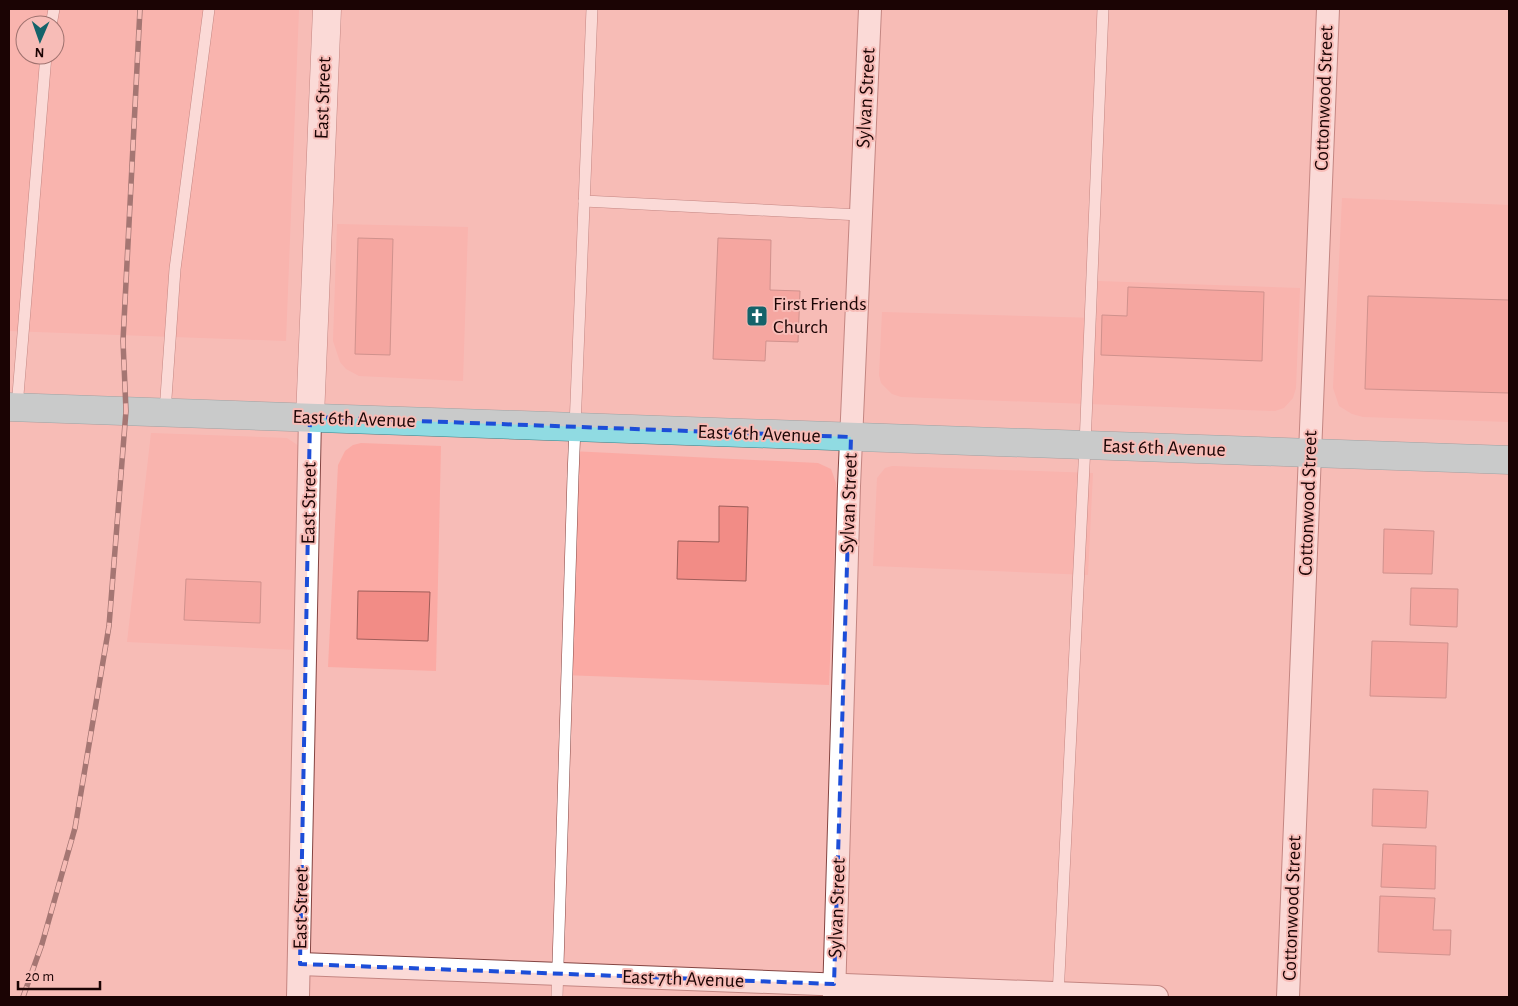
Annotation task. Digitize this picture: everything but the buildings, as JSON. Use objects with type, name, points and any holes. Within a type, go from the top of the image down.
[{"type":"main road","name":"East 6th Avenue","points":[[13,407],[1509,460]]},
{"type":"street","name":"East Street","points":[[298,997],[310,418],[327,9]]},
{"type":"street","name":"Sylvan Street","points":[[834,991],[851,437],[870,9]]},
{"type":"street","name":"Cottonwood Street","points":[[1288,997],[1328,9]]},
{"type":"street","name":"East 7th Avenue","points":[[300,964],[557,974],[834,991],[1157,997]]},
{"type":"lane","points":[[165,412],[175,269],[209,9]]},
{"type":"lane","points":[[557,997],[575,427],[592,9]]},
{"type":"lane","points":[[1058,995],[1085,446],[1103,9]]},
{"type":"lane","points":[[13,407],[45,65]]},
{"type":"lane","points":[[584,201],[860,215]]},
{"type":"highlighted area","points":[[310,417],[851,437],[834,984],[300,964]]},
{"type":"shaded area","points":[[9,9],[299,9],[286,341],[9,331]]},
{"type":"shaded area","points":[[1342,198],[1509,205],[1509,422],[1363,417],[1352,414],[1339,406],[1333,388]]},
{"type":"shaded area","points":[[337,224],[468,227],[463,381],[359,376],[346,369],[340,362],[333,341]]},
{"type":"shaded area","points":[[1098,281],[1300,288],[1296,388],[1293,398],[1284,408],[1275,411],[901,397],[892,394],[881,383],[879,375],[882,312],[1097,318]]},
{"type":"shaded area","points":[[151,433],[287,438],[299,446],[296,650],[127,642]]},
{"type":"shaded area","points":[[361,443],[441,446],[436,671],[328,667],[338,465],[345,451],[353,445]]},
{"type":"shaded area","points":[[571,451],[818,463],[831,469],[837,493],[829,685],[563,675]]},
{"type":"shaded area","points":[[892,466],[1093,473],[1088,575],[873,566],[877,478],[885,468]]},
{"type":"railway","points":[[23,997],[42,944],[75,828],[109,626],[126,411],[123,341],[140,9]]},
{"type":"place","name":"First Friends Church","points":[[757,316]]}]
